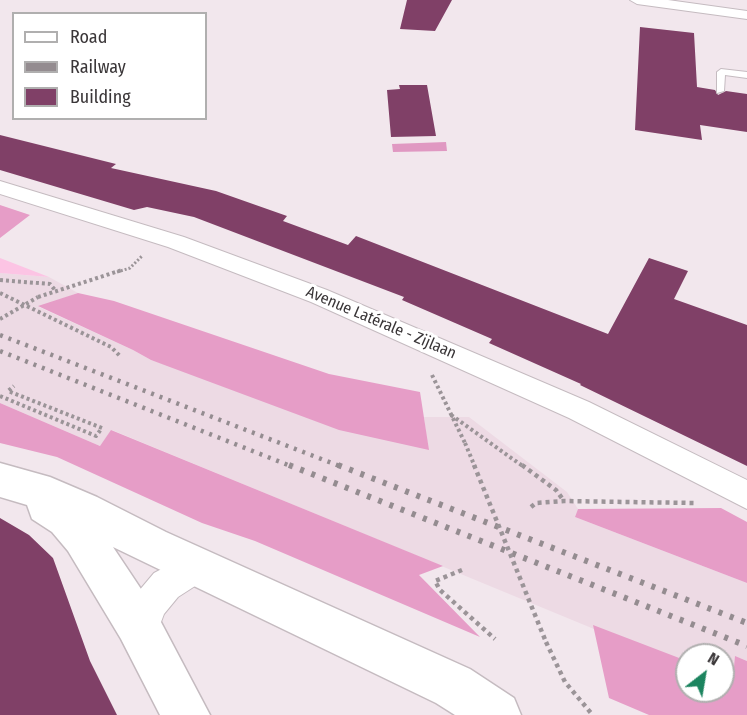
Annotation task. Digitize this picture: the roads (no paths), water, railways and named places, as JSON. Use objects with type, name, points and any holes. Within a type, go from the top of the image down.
[{"type":"main road","points":[[8,482],[50,495],[152,546],[453,686],[497,715]]},
{"type":"main road","points":[[8,482],[66,519],[82,537],[121,595],[186,715]]},
{"type":"street","points":[[638,0],[747,15]]},
{"type":"street","name":"Avenue Latérale - Zijlaan","points":[[0,187],[176,242],[319,296],[579,410],[747,495]]},
{"type":"street","points":[[141,631],[150,604],[166,585],[198,566]]},
{"type":"lane","points":[[720,91],[721,72],[747,75]]},
{"type":"railway","points":[[0,335],[342,467]]},
{"type":"railway","points":[[0,351],[293,467]]},
{"type":"railway","points":[[289,465],[747,646]]},
{"type":"railway","points":[[338,465],[747,623]]}]
